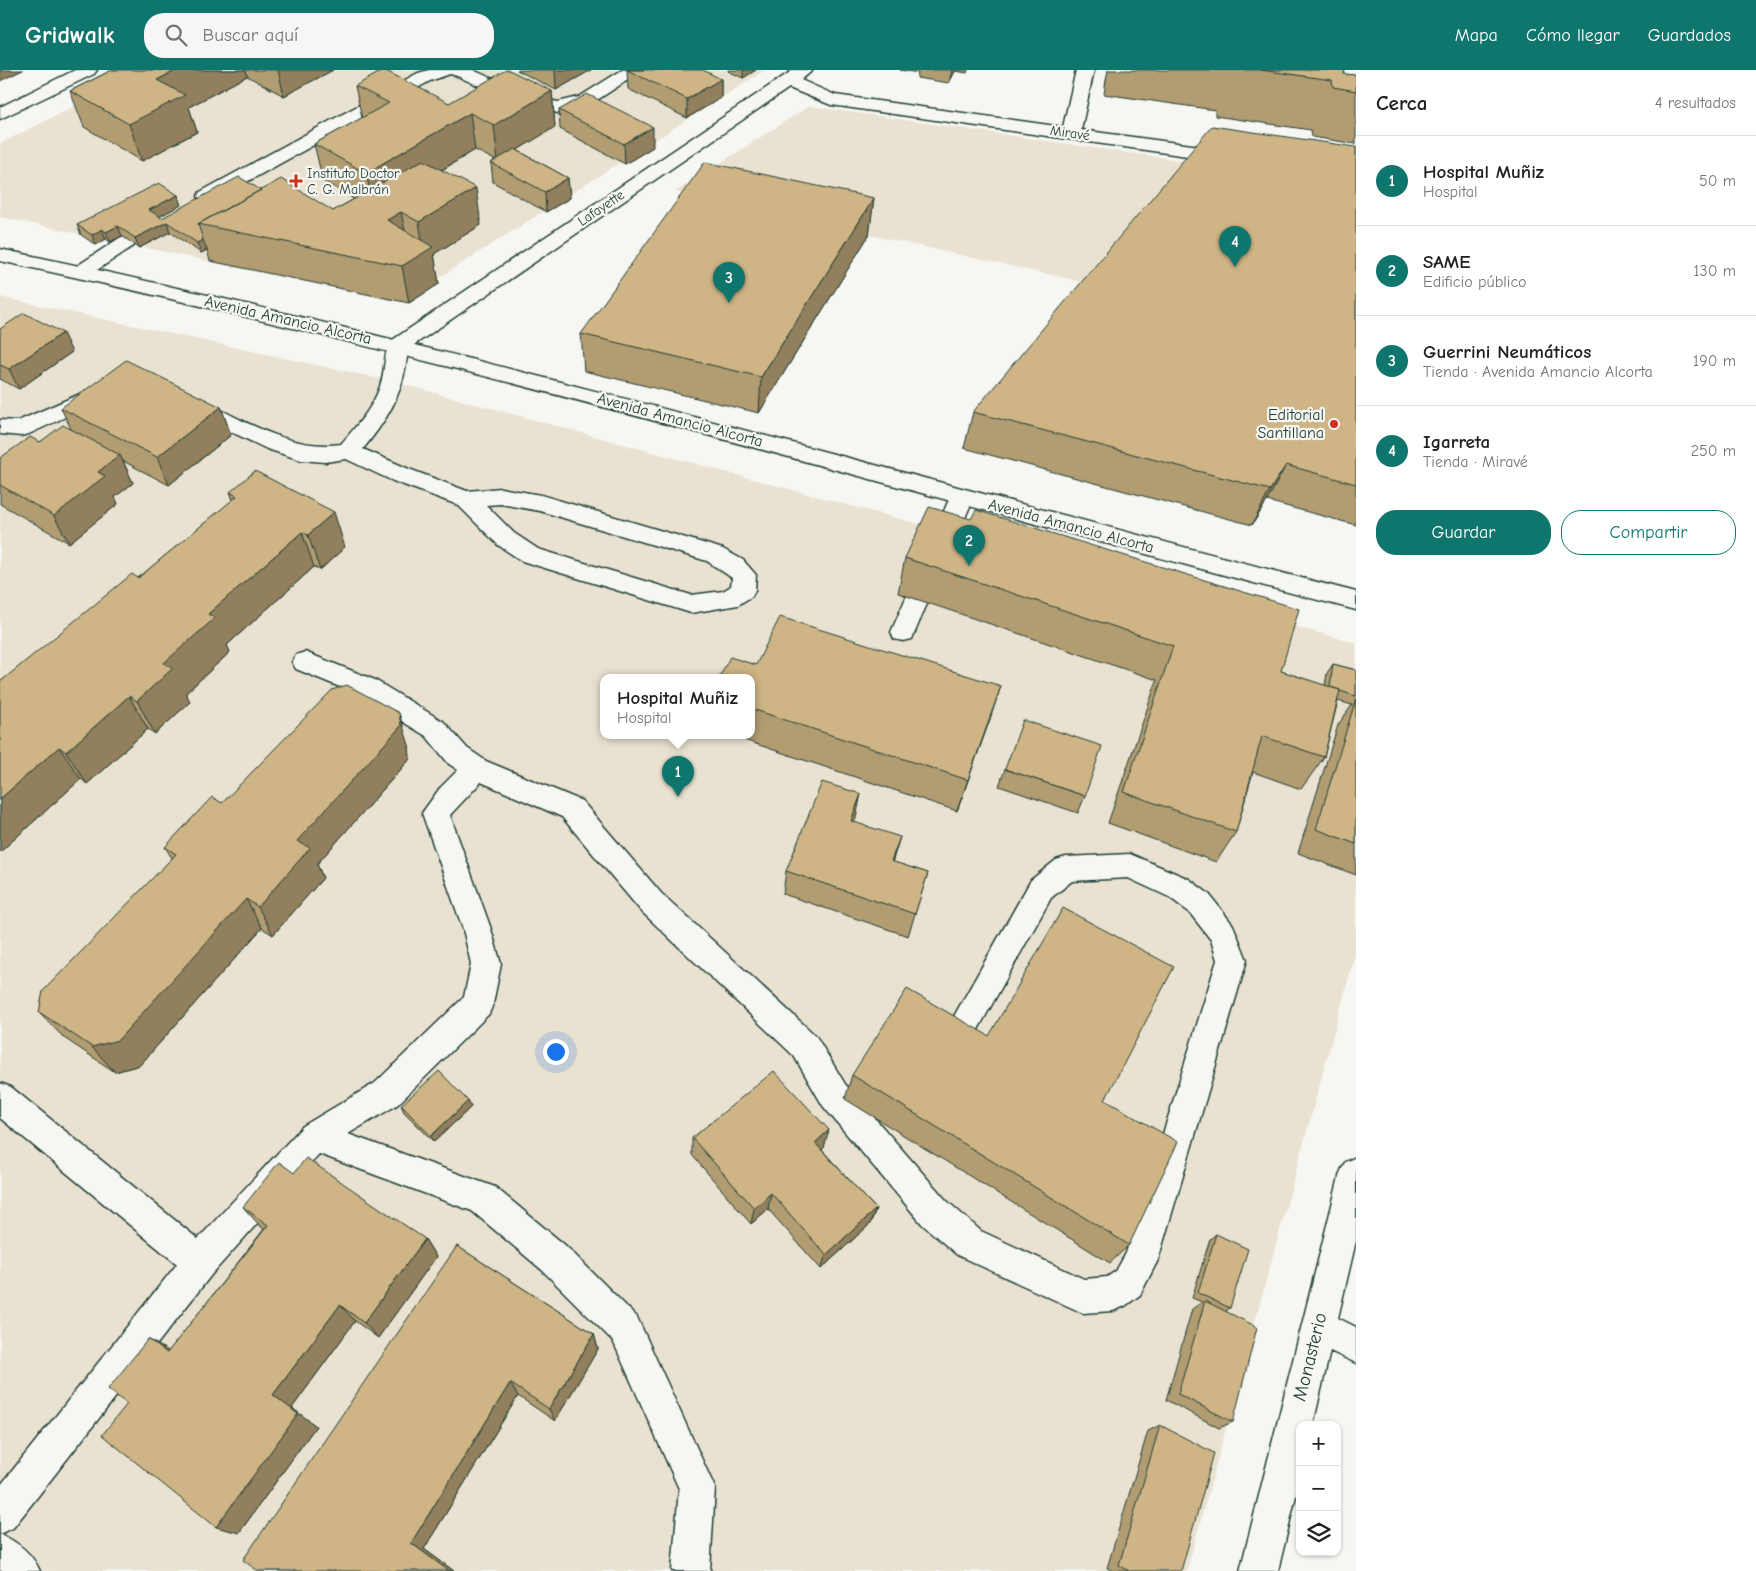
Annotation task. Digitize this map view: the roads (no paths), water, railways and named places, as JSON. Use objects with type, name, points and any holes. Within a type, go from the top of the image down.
[{"type":"street","points":[[0,114],[88,70]]},
{"type":"street","points":[[192,204],[424,78],[447,70]]},
{"type":"street","points":[[453,70],[476,77],[536,105],[562,108],[580,103],[634,70]]},
{"type":"street","name":"Lafayette","points":[[398,346],[804,70]]},
{"type":"street","points":[[1071,133],[1084,70]]},
{"type":"street","name":"Miravé","points":[[788,81],[831,100],[1248,158]]},
{"type":"street","points":[[81,272],[128,240]]},
{"type":"street","name":"Avenida Amancio Alcorta","points":[[0,255],[81,272],[489,368],[962,498],[1356,601]]},
{"type":"street","points":[[348,451],[375,419],[390,394],[396,372],[398,346]]},
{"type":"street","points":[[0,427],[21,429],[116,385]]},
{"type":"street","points":[[172,394],[275,444],[301,452],[325,454],[348,451],[401,475],[466,499],[506,539],[530,555],[691,604],[729,599],[743,590],[744,576],[735,566],[715,555],[541,503],[501,496],[466,499]]},
{"type":"street","points":[[940,548],[962,498]]},
{"type":"street","points":[[903,632],[917,599]]},
{"type":"street","points":[[305,662],[366,687],[436,729],[458,756],[477,769],[572,809],[651,902],[805,1046],[840,1102],[934,1212],[969,1243],[1083,1296],[1113,1294],[1128,1283],[1141,1260],[1232,960],[1223,934],[1200,902],[1179,888],[1130,866],[1066,869],[1041,890],[964,1025]]},
{"type":"street","points":[[0,1515],[200,1262],[314,1138],[386,1094],[478,1004],[486,964],[477,929],[436,813],[477,769]]},
{"type":"street","points":[[4,1108],[200,1262]]},
{"type":"street","points":[[314,1138],[483,1199],[554,1258],[625,1329],[697,1488],[691,1571]]},
{"type":"street","name":"Monasterio","points":[[1259,1571],[1356,1173]]},
{"type":"street","points":[[1318,1326],[1356,1346]]},
{"type":"street","points":[[0,1554],[21,1571]]},
{"type":"place","name":"Instituto Doctor C. G. Malbrán","points":[[296,181]]},
{"type":"place","name":"Igarreta","points":[[1235,267]]},
{"type":"place","name":"Guerrini Neumáticos","points":[[729,303]]},
{"type":"place","name":"Editorial Santillana","points":[[1334,424]]},
{"type":"place","name":"SAME","points":[[969,566]]},
{"type":"place","name":"Hospital Muñiz","points":[[678,797]]}]
